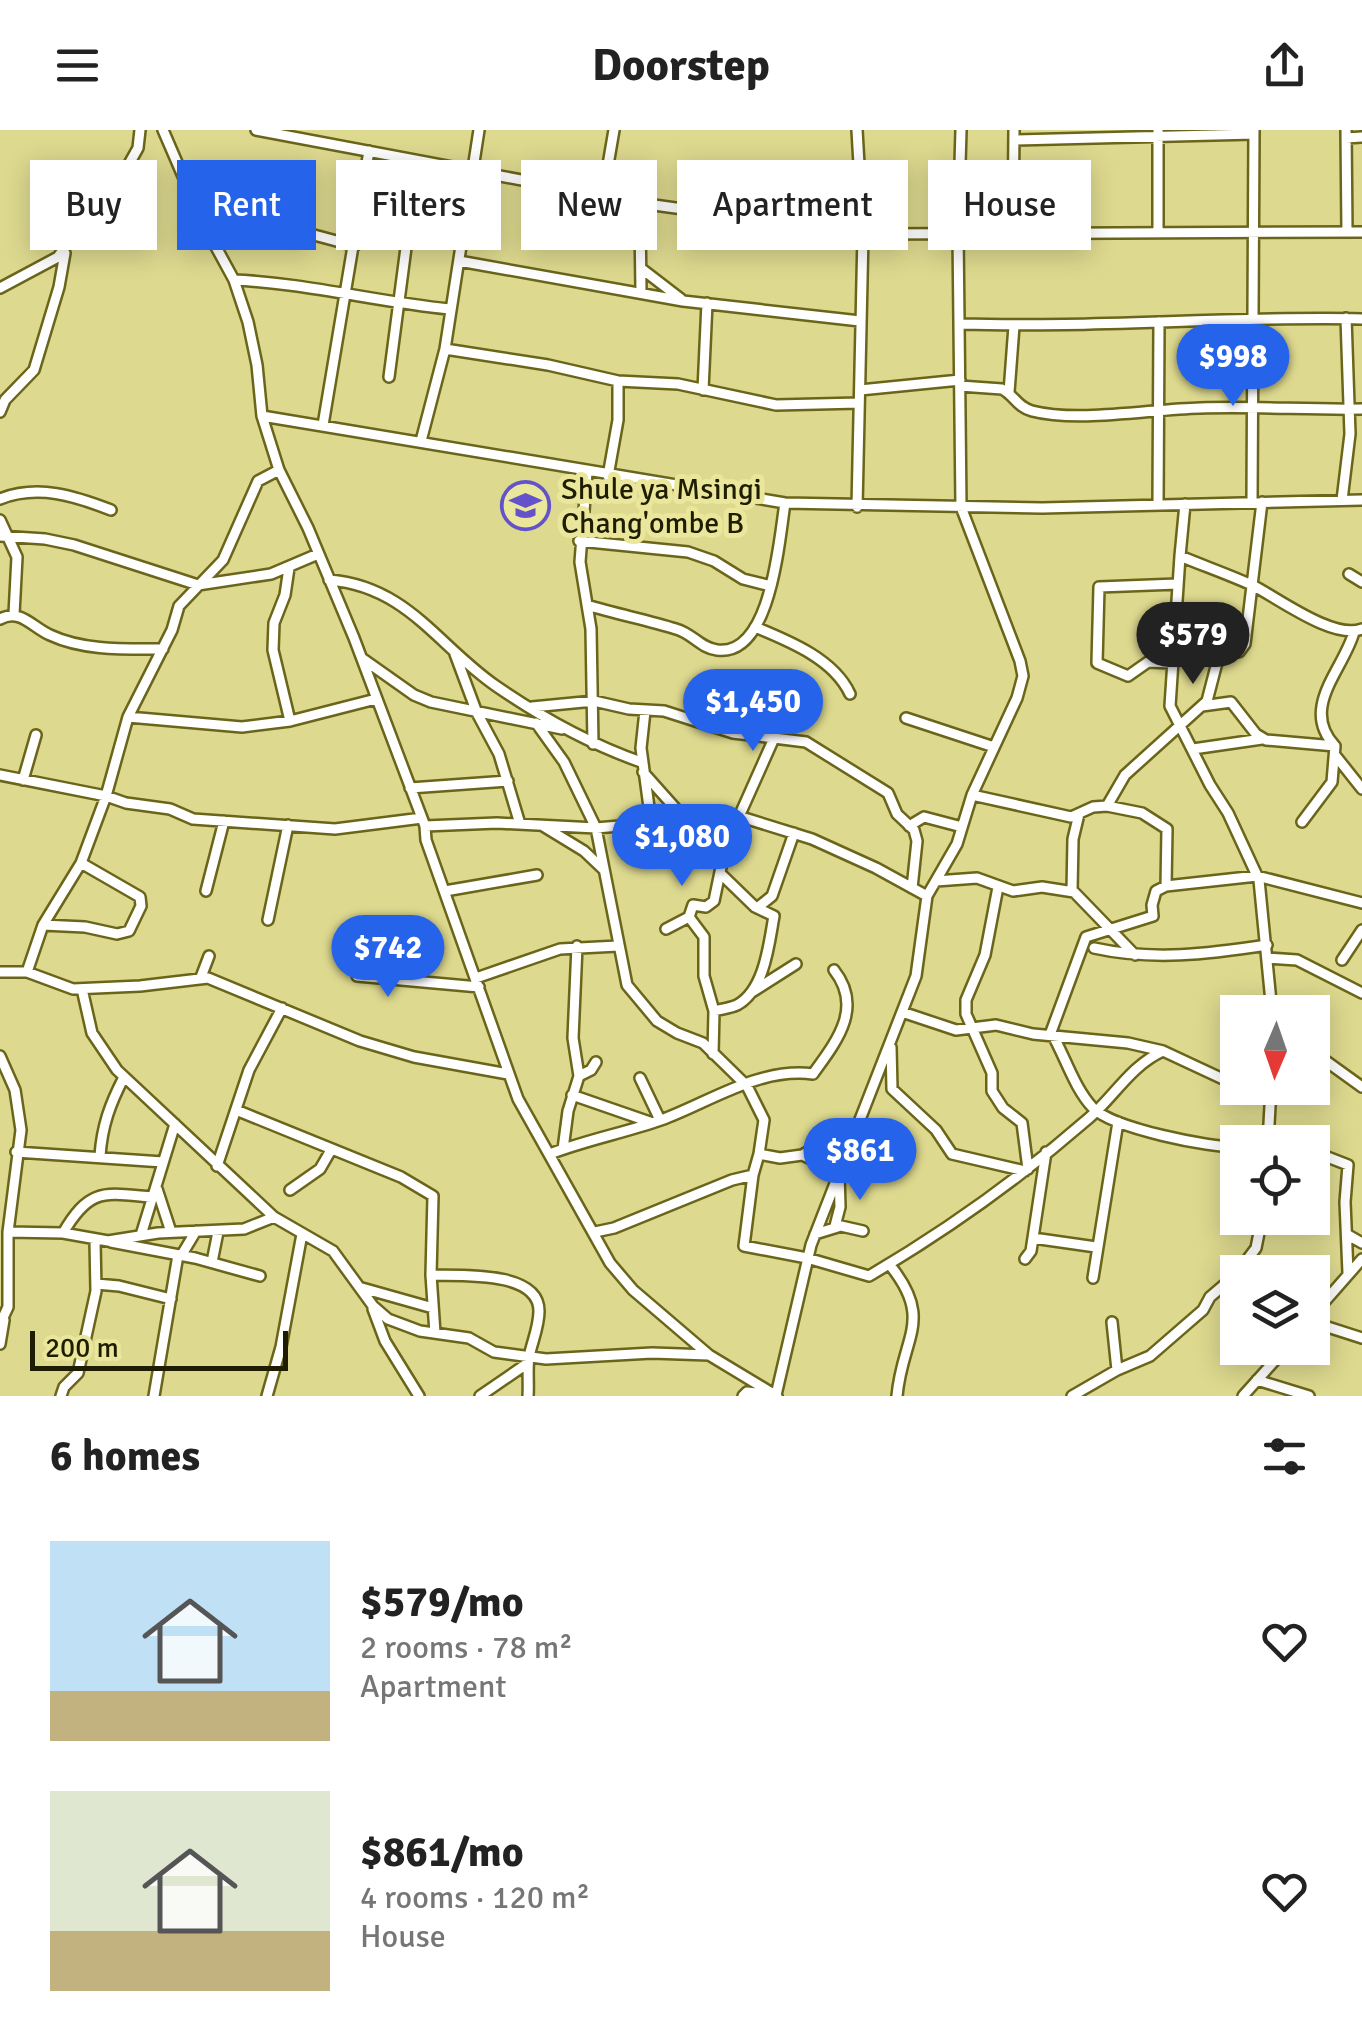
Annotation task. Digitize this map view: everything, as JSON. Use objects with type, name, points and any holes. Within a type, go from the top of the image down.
[{"type":"street","points":[[132,160],[140,130]]},
{"type":"street","points":[[162,130],[177,164]]},
{"type":"street","points":[[256,130],[419,160]]},
{"type":"street","points":[[475,160],[479,130]]},
{"type":"street","points":[[605,130],[613,135],[609,160]]},
{"type":"street","points":[[857,130],[859,160]]},
{"type":"street","points":[[959,160],[960,130]]},
{"type":"street","points":[[1013,160],[1014,135],[1254,132],[1252,410],[1257,502],[1253,586],[1245,644],[1239,652],[1220,651],[1173,636]]},
{"type":"street","points":[[1158,133],[1158,231]]},
{"type":"street","points":[[1347,232],[1346,134],[1362,137]]},
{"type":"street","points":[[368,160],[369,151]]},
{"type":"street","points":[[1091,231],[1362,232]]},
{"type":"street","points":[[0,288],[50,263],[63,250]]},
{"type":"street","points":[[0,412],[5,400],[34,370],[59,287],[65,250]]},
{"type":"street","points":[[218,250],[234,280],[248,322],[262,416],[280,470],[361,658],[423,822],[426,840],[518,1099],[620,1277],[709,1355],[776,1396]]},
{"type":"street","points":[[323,424],[354,250]]},
{"type":"street","points":[[389,377],[407,250]]},
{"type":"street","points":[[421,441],[444,349],[462,250]]},
{"type":"street","points":[[641,250],[641,292]]},
{"type":"street","points":[[858,507],[862,250]]},
{"type":"street","points":[[776,1396],[807,1258],[922,954],[927,896],[952,854],[972,795],[1023,676],[960,507],[959,250]]},
{"type":"street","points":[[460,261],[684,301],[860,321]]},
{"type":"street","points":[[642,269],[684,301]]},
{"type":"street","points":[[234,280],[276,282],[401,304],[449,308]]},
{"type":"street","points":[[703,390],[708,303]]},
{"type":"street","points":[[961,324],[1014,326],[1255,317],[1362,319]]},
{"type":"street","points":[[1342,500],[1350,434],[1346,318]]},
{"type":"street","points":[[1158,322],[1158,505]]},
{"type":"street","points":[[1014,326],[1009,392],[1019,406],[1040,412],[1362,409]]},
{"type":"street","points":[[444,349],[548,365],[618,381],[668,382],[776,404],[859,402]]},
{"type":"street","points":[[608,476],[618,420],[618,381]]},
{"type":"street","points":[[860,390],[960,383],[1009,392]]},
{"type":"street","points":[[262,416],[785,503],[960,507],[1362,500]]},
{"type":"street","points":[[27,972],[43,925],[81,863],[106,796],[128,717],[180,606],[223,560],[258,481],[280,470]]},
{"type":"street","points":[[587,472],[580,541],[594,701],[593,744]]},
{"type":"street","points":[[0,500],[48,492],[111,510]]},
{"type":"street","points":[[586,606],[678,629],[708,648],[740,648],[756,626],[771,586],[785,503]]},
{"type":"street","points":[[1184,504],[1170,706],[1257,876],[1271,995]]},
{"type":"street","points":[[0,520],[18,568],[14,614]]},
{"type":"street","points":[[5,536],[74,545],[198,586],[256,578],[318,554]]},
{"type":"street","points":[[580,541],[701,556],[742,578],[771,586]]},
{"type":"street","points":[[1180,556],[1253,586],[1313,620],[1358,631],[1331,677],[1322,703],[1328,738],[1362,788]]},
{"type":"street","points":[[289,568],[285,595],[274,623],[273,650],[290,721]]},
{"type":"street","points":[[1350,574],[1362,582]]},
{"type":"street","points":[[329,580],[369,586],[433,628],[496,686],[593,744],[642,766],[684,818]]},
{"type":"street","points":[[1171,664],[1148,662],[1128,676],[1098,663],[1099,587],[1177,584]]},
{"type":"street","points":[[14,614],[51,636],[72,642],[123,650],[163,649]]},
{"type":"street","points":[[0,619],[14,614]]},
{"type":"street","points":[[756,626],[800,646],[844,681],[850,694]]},
{"type":"street","points":[[453,650],[477,713],[499,754],[520,824]]},
{"type":"street","points":[[1107,806],[1124,775],[1212,692],[1220,651]]},
{"type":"street","points":[[361,658],[414,695],[477,713],[570,730]]},
{"type":"street","points":[[128,717],[222,728],[290,721],[376,699]]},
{"type":"street","points":[[532,707],[594,701],[664,711],[740,734],[806,742],[882,787],[918,841],[912,888]]},
{"type":"street","points":[[1201,706],[1231,702],[1262,738]]},
{"type":"street","points":[[644,711],[642,766],[651,822]]},
{"type":"street","points":[[906,718],[994,748]]},
{"type":"street","points":[[536,723],[564,762],[596,828],[627,986],[658,1021],[703,1043],[747,1086],[764,1120],[744,1246],[870,1276],[986,1203],[1096,1112],[1131,1073],[1162,1052]]},
{"type":"street","points":[[23,780],[36,735]]},
{"type":"street","points":[[666,929],[689,917],[692,905],[706,907],[714,901],[725,848],[774,736]]},
{"type":"street","points":[[1192,748],[1262,738],[1335,750]]},
{"type":"street","points":[[1302,822],[1329,790],[1335,750]]},
{"type":"street","points":[[0,775],[170,809],[193,820],[288,826],[335,828],[423,822],[596,828],[738,816],[794,832],[876,868],[927,896]]},
{"type":"street","points":[[410,788],[508,782]]},
{"type":"street","points":[[972,795],[1071,816],[1107,806],[1142,813],[1168,829],[1166,886]]},
{"type":"street","points":[[1072,891],[1072,839],[1079,814]]},
{"type":"street","points":[[910,826],[924,817],[962,827]]},
{"type":"street","points":[[206,891],[224,821]]},
{"type":"street","points":[[540,824],[584,851],[605,870]]},
{"type":"street","points":[[268,920],[288,826]]},
{"type":"street","points":[[757,908],[772,896],[794,832]]},
{"type":"street","points":[[43,925],[85,927],[117,934],[129,931],[141,906],[140,897],[81,863]]},
{"type":"street","points":[[721,874],[757,908],[774,916],[764,964],[751,993]]},
{"type":"street","points":[[445,891],[538,875]]},
{"type":"street","points":[[1220,1147],[1118,1122],[1096,1112],[1078,1086],[1052,1035],[1086,937],[1153,916],[1156,891],[1166,886],[1257,876],[1362,903]]},
{"type":"street","points":[[936,880],[977,878],[1013,891],[1042,887],[1072,891],[1087,902],[1135,956]]},
{"type":"street","points":[[998,887],[984,955],[966,1000],[966,1014],[992,1073],[992,1092],[1003,1108],[1022,1122],[1026,1170]]},
{"type":"street","points":[[689,917],[704,937],[704,976],[714,1011],[713,1054]]},
{"type":"street","points":[[1342,960],[1362,930]]},
{"type":"street","points":[[1094,948],[1135,956],[1189,956],[1267,945]]},
{"type":"street","points":[[356,976],[478,982],[523,960],[578,946],[618,946]]},
{"type":"street","points":[[563,1149],[579,1076],[573,1038],[578,946]]},
{"type":"street","points":[[200,977],[209,956]]},
{"type":"street","points":[[1268,958],[1297,960],[1362,992]]},
{"type":"street","points":[[714,1011],[738,1005],[796,964]]},
{"type":"street","points":[[550,1154],[656,1122],[780,1072],[813,1074],[847,1022],[845,990],[834,970]]},
{"type":"street","points":[[0,972],[27,972],[72,989],[140,986],[200,977],[240,989],[318,1026],[414,1058],[508,1074]]},
{"type":"street","points":[[82,988],[92,1033],[124,1077],[274,1218],[339,1256],[372,1306],[388,1320],[470,1338],[503,1354],[529,1360],[652,1353],[709,1355]]},
{"type":"street","points":[[217,1166],[249,1070],[282,1008]]},
{"type":"street","points":[[902,1012],[956,1030],[996,1025],[1032,1034],[1128,1043],[1162,1052],[1220,1078]]},
{"type":"street","points":[[891,1039],[892,1089],[936,1130],[952,1154],[1026,1170]]},
{"type":"street","points":[[0,1056],[14,1090],[20,1120],[5,1234],[9,1293],[0,1344]]},
{"type":"street","points":[[579,1076],[596,1062]]},
{"type":"street","points":[[1330,1064],[1362,1087]]},
{"type":"street","points":[[100,1156],[102,1128],[124,1077]]},
{"type":"street","points":[[640,1078],[656,1122]]},
{"type":"street","points":[[572,1095],[656,1122]]},
{"type":"street","points":[[236,1110],[400,1177],[433,1196],[434,1333]]},
{"type":"street","points":[[1093,1278],[1118,1122]]},
{"type":"street","points":[[141,1235],[174,1124]]},
{"type":"street","points":[[802,1155],[812,1146],[855,1130]]},
{"type":"street","points":[[290,1190],[320,1170],[332,1150]]},
{"type":"street","points":[[16,1152],[162,1162]]},
{"type":"street","points":[[1024,1259],[1033,1238],[1046,1152]]},
{"type":"street","points":[[758,1154],[780,1158],[802,1155],[839,1172]]},
{"type":"street","points":[[1330,1158],[1348,1164],[1345,1202],[1354,1270]]},
{"type":"street","points":[[835,1226],[840,1207],[839,1172]]},
{"type":"street","points":[[596,1232],[753,1175]]},
{"type":"street","points":[[0,1186],[12,1188]]},
{"type":"street","points":[[154,1192],[171,1232]]},
{"type":"street","points":[[63,1233],[75,1214],[94,1196],[154,1192]]},
{"type":"street","points":[[5,1234],[63,1233],[108,1241],[171,1232],[244,1230],[274,1218]]},
{"type":"street","points":[[815,1234],[835,1226],[863,1231]]},
{"type":"street","points":[[154,1396],[180,1255],[196,1231]]},
{"type":"street","points":[[212,1262],[218,1232]]},
{"type":"street","points":[[267,1396],[281,1347],[302,1234]]},
{"type":"street","points":[[1348,1234],[1362,1243]]},
{"type":"street","points":[[1033,1238],[1096,1247]]},
{"type":"street","points":[[60,1396],[64,1386],[78,1373],[96,1284],[95,1241]]},
{"type":"street","points":[[108,1241],[260,1276]]},
{"type":"street","points":[[1330,1300],[1362,1259]]},
{"type":"street","points":[[889,1264],[904,1282],[915,1326],[903,1360],[897,1396]]},
{"type":"street","points":[[431,1274],[496,1278],[526,1287],[534,1294],[539,1308],[529,1360],[528,1396]]},
{"type":"street","points":[[96,1284],[171,1299]]},
{"type":"street","points":[[359,1288],[433,1308]]},
{"type":"street","points":[[1072,1396],[1116,1370],[1150,1356],[1220,1291]]},
{"type":"street","points":[[372,1306],[385,1341],[420,1396]]},
{"type":"street","points":[[1112,1322],[1116,1370]]},
{"type":"street","points":[[1330,1326],[1362,1338]]},
{"type":"street","points":[[480,1396],[529,1360]]},
{"type":"street","points":[[1243,1396],[1273,1365]]},
{"type":"street","points":[[1261,1381],[1261,1396]]},
{"type":"street","points":[[1261,1381],[1310,1396]]},
{"type":"street","points":[[744,1396],[746,1392],[776,1396]]},
{"type":"place","name":"Shule ya Msingi Chang'ombe B","points":[[526,506]]}]
